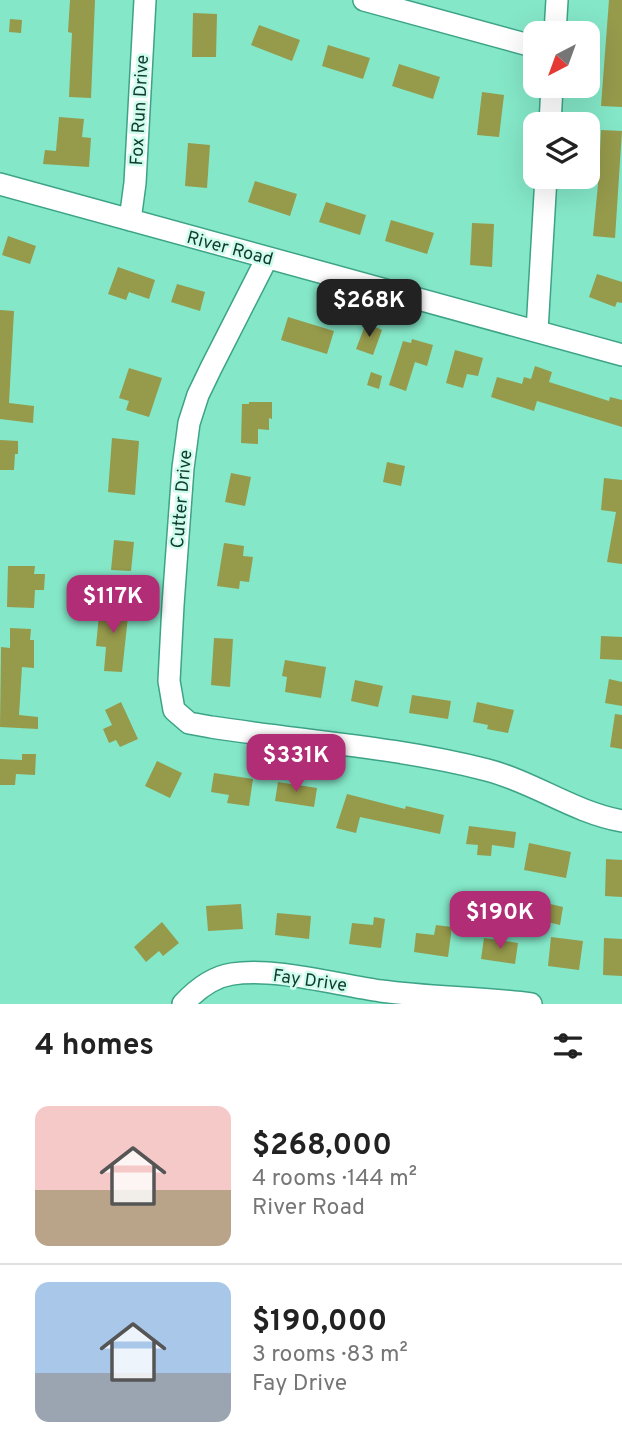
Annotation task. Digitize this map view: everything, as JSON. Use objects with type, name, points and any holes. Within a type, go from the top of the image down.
[{"type":"street","name":"Fox Run Drive","points":[[130,220],[135,183],[145,0]]},
{"type":"street","points":[[364,0],[523,43]]},
{"type":"street","points":[[556,21],[557,0]]},
{"type":"street","name":"River Road","points":[[0,184],[622,355]]},
{"type":"street","points":[[537,331],[545,189]]},
{"type":"street","name":"Cutter Drive","points":[[267,258],[198,395],[189,423],[172,618],[169,681],[174,710],[189,723],[432,757],[491,771],[567,804],[622,821]]},
{"type":"street","name":"Fay Drive","points":[[183,1004],[211,981],[229,974],[254,972],[380,991],[531,1004]]},
{"type":"building","points":[[70,0],[95,0],[91,98],[69,97],[72,33],[68,32]]},
{"type":"building","points":[[609,0],[622,0],[622,107],[601,106]]},
{"type":"building","points":[[193,13],[217,14],[216,57],[192,57]]},
{"type":"building","points":[[10,19],[22,20],[21,33],[9,32]]},
{"type":"building","points":[[259,25],[300,40],[292,61],[251,45]]},
{"type":"building","points":[[328,45],[370,58],[363,79],[322,66]]},
{"type":"building","points":[[399,64],[440,77],[433,99],[392,86]]},
{"type":"building","points":[[482,92],[504,95],[499,137],[477,135]]},
{"type":"building","points":[[59,117],[84,119],[82,137],[91,138],[89,167],[43,164],[45,150],[56,151]]},
{"type":"building","points":[[601,130],[622,131],[615,238],[593,236],[598,189],[600,189]]},
{"type":"building","points":[[188,143],[210,145],[207,188],[185,186]]},
{"type":"building","points":[[255,181],[297,194],[290,216],[248,202]]},
{"type":"building","points":[[326,202],[366,215],[360,235],[319,222]]},
{"type":"building","points":[[391,220],[434,233],[427,254],[385,241]]},
{"type":"building","points":[[472,223],[494,224],[492,267],[470,265]]},
{"type":"building","points":[[8,236],[36,246],[30,264],[2,255]]},
{"type":"building","points":[[118,267],[155,280],[149,299],[129,292],[126,300],[108,294]]},
{"type":"building","points":[[597,274],[622,282],[622,303],[617,302],[615,307],[589,297]]},
{"type":"building","points":[[177,284],[205,292],[200,311],[171,302]]},
{"type":"building","points":[[0,310],[14,311],[9,403],[34,406],[33,423],[0,419]]},
{"type":"building","points":[[288,317],[334,331],[327,354],[281,340]]},
{"type":"building","points":[[366,323],[382,330],[373,355],[356,349]]},
{"type":"building","points":[[412,339],[433,345],[427,366],[415,362],[406,391],[389,385],[403,341],[411,343]]},
{"type":"building","points":[[455,350],[483,358],[478,376],[467,374],[463,388],[446,383]]},
{"type":"building","points":[[535,366],[552,372],[549,382],[609,401],[610,397],[622,400],[622,427],[537,401],[534,411],[491,397],[497,377],[522,384],[524,377],[531,379]]},
{"type":"building","points":[[129,368],[162,378],[149,417],[126,410],[129,401],[119,398]]},
{"type":"building","points":[[371,372],[382,376],[379,389],[367,385]]},
{"type":"building","points":[[272,402],[269,430],[258,429],[258,444],[241,443],[242,404]]},
{"type":"building","points":[[112,438],[139,441],[135,495],[108,492]]},
{"type":"building","points":[[0,440],[18,441],[14,470],[0,470]]},
{"type":"building","points":[[387,462],[405,466],[401,486],[383,482]]},
{"type":"building","points":[[231,473],[251,477],[245,506],[225,502]]},
{"type":"building","points":[[604,478],[622,480],[622,564],[607,562],[616,512],[601,510]]},
{"type":"building","points":[[114,540],[134,542],[131,571],[111,570]]},
{"type":"building","points":[[224,543],[244,546],[243,556],[253,557],[249,582],[240,581],[239,589],[217,586]]},
{"type":"building","points":[[8,566],[35,566],[34,574],[45,574],[44,590],[35,590],[34,608],[7,607]]},
{"type":"building","points":[[100,604],[129,607],[122,672],[104,671],[106,647],[96,646]]},
{"type":"building","points":[[10,628],[31,629],[30,640],[34,640],[34,668],[22,667],[19,715],[38,717],[38,729],[0,727],[1,647],[10,648]]},
{"type":"building","points":[[601,636],[622,637],[622,660],[600,659]]},
{"type":"building","points":[[214,638],[233,639],[230,687],[211,685]]},
{"type":"building","points":[[285,660],[326,667],[321,698],[285,692],[287,677],[282,676]]},
{"type":"building","points":[[609,679],[622,682],[622,706],[605,703]]},
{"type":"building","points":[[355,680],[383,686],[378,707],[351,701]]},
{"type":"building","points":[[412,695],[451,701],[448,719],[409,713]]},
{"type":"building","points":[[121,702],[138,739],[120,747],[116,740],[109,743],[103,729],[112,725],[105,710]]},
{"type":"building","points":[[477,702],[514,710],[508,733],[487,729],[488,725],[473,722]]},
{"type":"building","points":[[615,714],[622,715],[622,749],[610,747]]},
{"type":"building","points":[[22,754],[36,754],[35,775],[16,774],[15,785],[0,785],[0,759],[22,760]]},
{"type":"building","points":[[157,761],[182,773],[170,798],[145,786]]},
{"type":"building","points":[[214,773],[253,779],[249,806],[227,803],[229,795],[211,792]]},
{"type":"building","points":[[278,782],[317,788],[314,807],[275,801]]},
{"type":"building","points":[[347,794],[405,809],[406,806],[444,815],[440,834],[360,817],[356,833],[336,828]]},
{"type":"building","points":[[469,826],[516,832],[514,848],[492,845],[491,856],[477,855],[478,845],[466,844]]},
{"type":"building","points":[[529,843],[571,852],[566,878],[524,870]]},
{"type":"building","points":[[606,859],[622,860],[622,897],[605,896]]},
{"type":"building","points":[[546,903],[563,907],[560,925],[543,921]]},
{"type":"building","points":[[241,904],[243,929],[208,931],[206,906]]},
{"type":"building","points":[[277,913],[311,916],[309,939],[275,935]]},
{"type":"building","points":[[374,917],[385,919],[381,948],[349,944],[352,923],[373,925]]},
{"type":"building","points":[[162,922],[179,943],[163,956],[159,951],[146,962],[134,947]]},
{"type":"building","points":[[436,925],[452,927],[448,957],[414,952],[416,933],[434,935]]},
{"type":"building","points":[[551,937],[583,941],[579,970],[548,966]]},
{"type":"building","points":[[484,938],[518,943],[515,964],[481,959]]},
{"type":"building","points":[[604,938],[622,939],[622,976],[603,975]]}]
